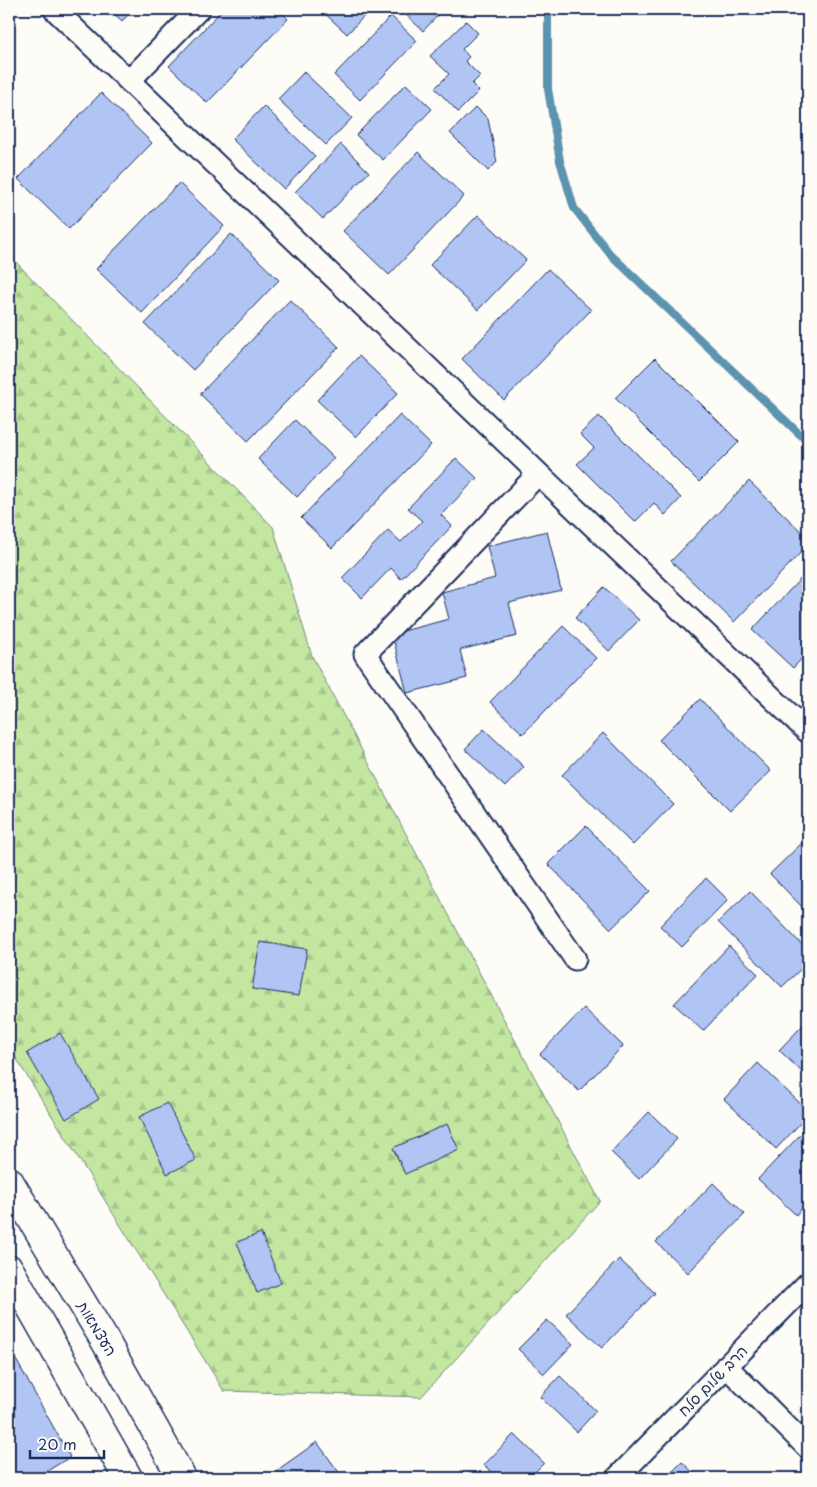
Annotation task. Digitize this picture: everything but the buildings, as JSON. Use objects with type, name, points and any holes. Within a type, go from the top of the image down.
[{"type":"main road","name":"העצמאות","points":[[9,1181],[104,1339],[182,1478]]},
{"type":"main road","points":[[9,1269],[128,1478]]},
{"type":"street","points":[[54,9],[808,732]]},
{"type":"street","points":[[130,81],[199,9]]},
{"type":"street","points":[[538,474],[365,654],[575,959]]},
{"type":"street","name":"הרב שלום סלח","points":[[617,1478],[808,1283]]},
{"type":"street","points":[[726,1366],[808,1448]]},
{"type":"green space","points":[[9,255],[273,527],[312,656],[600,1201],[421,1397],[224,1391],[9,1047]]},
{"type":"waterway","points":[[548,9],[548,89],[560,161],[574,208],[610,254],[808,442]]}]
